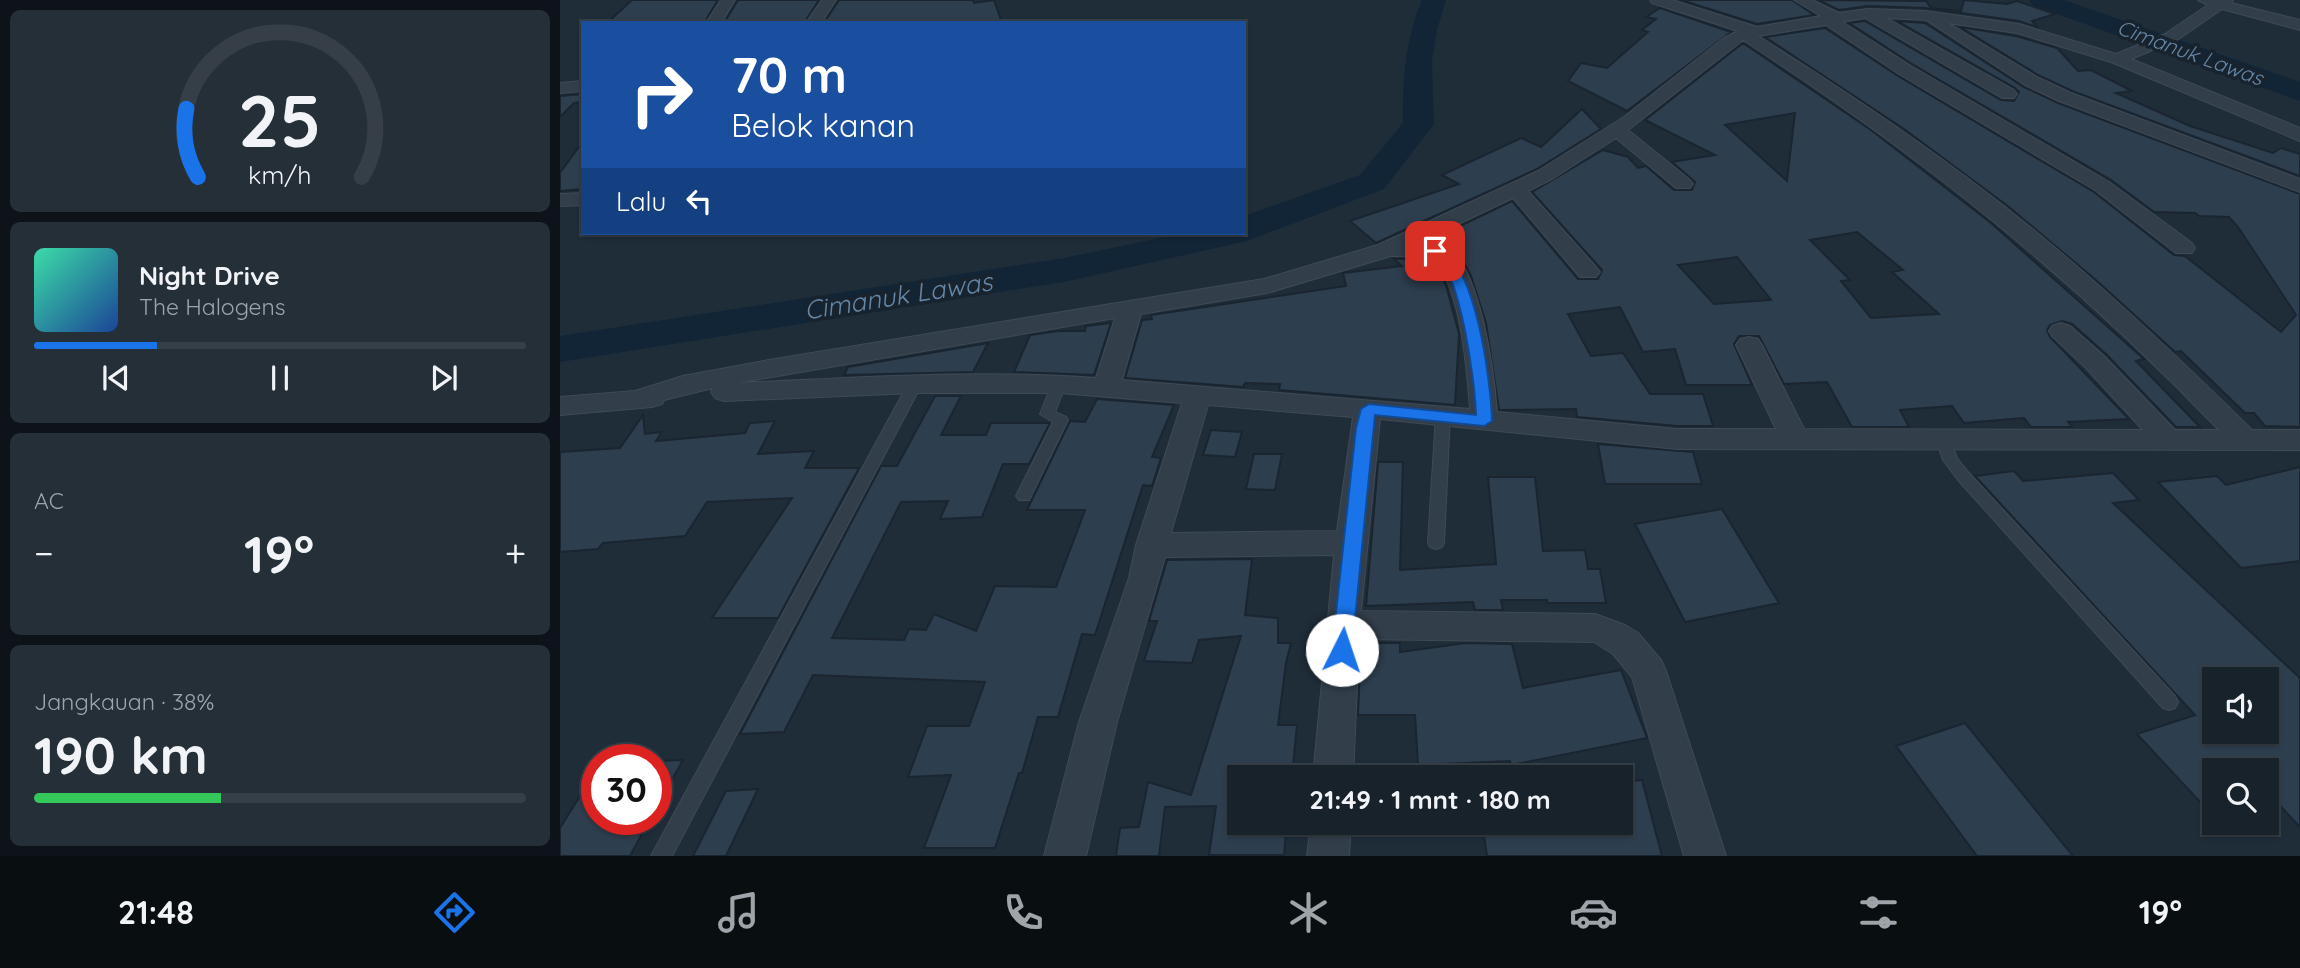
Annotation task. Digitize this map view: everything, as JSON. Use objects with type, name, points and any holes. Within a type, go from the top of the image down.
[{"type":"street","points":[[714,21],[727,0]]},
{"type":"street","points":[[814,21],[829,0]]},
{"type":"street","points":[[1657,0],[1751,33],[1873,119],[2060,264],[2162,356],[2244,439]]},
{"type":"street","points":[[1801,0],[1916,76],[2102,186],[2184,248]]},
{"type":"street","points":[[2203,0],[2222,2],[2300,26]]},
{"type":"street","points":[[2118,59],[2171,37],[2222,2]]},
{"type":"street","points":[[1868,13],[2008,94]]},
{"type":"street","points":[[634,400],[683,385],[769,368],[1266,286],[1386,250],[1545,175],[1617,130],[1720,47],[1751,33],[1868,13],[1925,15],[2019,29],[2118,59],[2300,135]]},
{"type":"street","points":[[1925,15],[2048,89],[2300,186]]},
{"type":"street","points":[[560,88],[581,86]]},
{"type":"street","points":[[1617,130],[1683,184]]},
{"type":"street","points":[[1516,189],[1588,272]]},
{"type":"street","points":[[560,200],[581,198]]},
{"type":"street","points":[[1386,250],[1438,251],[1454,270],[1464,294],[1471,323],[1483,387],[1484,421]]},
{"type":"street","points":[[1107,386],[1130,309]]},
{"type":"street","points":[[2061,331],[2095,362],[2169,441]]},
{"type":"street","points":[[1749,345],[1795,439]]},
{"type":"street","points":[[560,406],[695,393],[915,384],[1053,398],[1107,386],[1193,414],[1366,419],[1443,415],[1676,439],[1795,439],[1947,450],[2169,441],[2300,440]]},
{"type":"street","points":[[1065,856],[1098,722],[1145,578],[1152,545],[1193,414]]},
{"type":"street","points":[[1335,765],[1343,625],[1366,419]]},
{"type":"street","points":[[1152,545],[1351,543]]},
{"type":"street","points":[[1343,625],[1595,628],[1616,635],[1632,648],[1648,671],[1705,856]]},
{"type":"street","points":[[1328,856],[1330,835]]},
{"type":"lane","points":[[661,856],[915,384]]},
{"type":"lane","points":[[1024,496],[1061,420],[1060,417],[1048,415],[1053,398]]},
{"type":"lane","points":[[1436,543],[1443,415]]},
{"type":"lane","points":[[1947,450],[1963,476],[2169,702]]},
{"type":"building","points":[[632,0],[718,0],[705,21],[609,21]]},
{"type":"building","points":[[738,0],[819,0],[805,21],[725,21]]},
{"type":"building","points":[[839,0],[973,0],[974,3],[994,0],[1001,21],[825,21]]},
{"type":"building","points":[[1681,0],[1792,0],[1814,15],[1757,24]]},
{"type":"building","points":[[1818,0],[1926,1],[1931,8],[1961,11],[1964,0],[2007,4],[2017,1],[2055,14],[2032,21],[2037,27],[2019,21],[1925,8],[1868,6],[1839,10]]},
{"type":"building","points":[[1660,8],[1731,32],[1627,111],[1568,81],[1581,63],[1607,68],[1648,32],[1642,30],[1656,19],[1646,17]]},
{"type":"building","points":[[1865,21],[2001,100],[2014,101],[2019,92],[1897,21],[1925,23],[2024,87],[2058,103],[2300,194],[2300,427],[2265,426],[2254,413],[2245,413],[2181,351],[2175,352],[2097,281],[2009,207],[1904,129],[1765,37],[1825,28],[1898,76],[2094,192],[2174,255],[2185,256],[2281,332],[2296,315],[2229,217],[2154,212],[2111,180],[1912,64],[1849,23]]},
{"type":"building","points":[[1960,27],[2016,36],[2057,48],[2078,71],[2091,70],[2132,91],[2116,93],[2190,126],[2273,153],[2281,148],[2300,154],[2300,176],[2072,91],[2038,75]]},
{"type":"building","points":[[1743,43],[1871,130],[1991,223],[2144,359],[2136,361],[2200,427],[2176,427],[2106,354],[2072,324],[2062,321],[2050,325],[2047,330],[2050,337],[2129,419],[2068,422],[2072,427],[2031,427],[2024,418],[1964,423],[1952,406],[1900,410],[1909,427],[1852,427],[1827,382],[1784,384],[1759,336],[1739,336],[1734,344],[1752,385],[1686,385],[1675,349],[1643,352],[1620,307],[1568,314],[1591,356],[1623,353],[1650,394],[1703,394],[1713,426],[1677,426],[1577,417],[1576,409],[1499,410],[1486,323],[1471,276],[1461,257],[1449,245],[1431,240],[1512,201],[1578,279],[1598,279],[1602,270],[1532,192],[1603,150],[1628,157],[1638,168],[1646,166],[1674,190],[1692,190],[1695,182],[1672,162],[1715,155],[1645,120]],"holes":[[[1795,113],[1787,181],[1725,125]],[[1857,232],[1903,270],[1892,272],[1939,314],[1871,318],[1841,281],[1850,280],[1810,240]],[[1737,257],[1771,300],[1714,304],[1678,265]]]},
{"type":"building","points":[[581,94],[581,102],[574,103],[560,117],[560,96]]},
{"type":"building","points":[[1582,109],[1601,129],[1537,169],[1376,243],[1350,221],[1459,184],[1442,175],[1521,138],[1541,147]]},
{"type":"building","points":[[581,144],[581,189],[560,191],[560,173]]},
{"type":"building","points":[[1394,259],[1428,259],[1438,269],[1446,285],[1459,334],[1455,405],[1279,390],[1280,384],[1245,383],[1243,387],[1125,378],[1142,320],[1152,319],[1151,315],[1346,286],[1343,273],[1402,266]]},
{"type":"building","points":[[1111,323],[1094,375],[1014,372],[1030,335],[1085,331],[1086,326]]},
{"type":"building","points":[[988,343],[973,372],[844,375],[848,367]]},
{"type":"building","points":[[935,396],[961,396],[941,435],[986,435],[991,423],[1050,423],[1029,464],[1003,464],[982,517],[940,519],[948,501],[901,502],[832,638],[904,640],[909,629],[926,630],[934,614],[976,631],[995,586],[1056,587],[1085,510],[1027,510],[1070,421],[1085,422],[1097,399],[1174,405],[1152,457],[1161,458],[1152,486],[1143,485],[1095,635],[1082,634],[1058,717],[1038,717],[1022,773],[1019,773],[995,848],[924,848],[951,775],[908,777],[927,726],[969,726],[985,682],[813,675],[784,732],[740,734],[881,466],[897,466]]},
{"type":"building","points":[[643,415],[645,434],[662,432],[656,441],[745,433],[750,423],[775,421],[758,454],[814,451],[805,468],[859,468],[778,618],[712,618],[792,498],[707,502],[685,536],[603,543],[598,549],[560,552],[560,452],[620,448]]},
{"type":"building","points":[[1211,430],[1242,432],[1235,457],[1203,455]]},
{"type":"building","points":[[1598,444],[1693,452],[1702,484],[1605,484]]},
{"type":"building","points":[[1254,454],[1282,454],[1275,490],[1246,489]]},
{"type":"building","points":[[1378,462],[1403,462],[1400,570],[1496,564],[1488,477],[1535,477],[1543,551],[1585,550],[1588,569],[1600,569],[1606,603],[1501,600],[1503,610],[1475,610],[1473,602],[1366,606]]},
{"type":"building","points":[[2300,467],[2300,561],[2241,568],[2158,482],[2217,476],[2226,485]]},
{"type":"building","points":[[2014,471],[2023,481],[2113,473],[2139,500],[2113,503],[2300,678],[2300,827],[2279,805],[2279,758],[2202,758],[2202,804],[2137,734],[2195,715],[1975,476]]},
{"type":"building","points":[[1722,509],[1779,603],[1685,622],[1635,524]]},
{"type":"building","points":[[1252,559],[1245,615],[1278,618],[1278,643],[1291,643],[1278,725],[1297,725],[1293,765],[1227,765],[1227,835],[1286,835],[1284,855],[1209,855],[1216,806],[1165,807],[1159,856],[1116,856],[1120,828],[1139,827],[1148,782],[1191,795],[1241,636],[1199,640],[1192,663],[1144,661],[1157,621],[1149,621],[1167,560]]},
{"type":"building","points":[[1361,643],[1400,643],[1400,652],[1465,643],[1512,644],[1523,688],[1621,670],[1647,738],[1511,765],[1510,761],[1418,765],[1415,715],[1358,715]]},
{"type":"building","points":[[1965,723],[2073,856],[1977,856],[1896,746]]},
{"type":"building","points":[[672,760],[683,760],[672,780]]},
{"type":"building","points":[[1642,780],[1662,856],[1487,856],[1484,835],[1633,835],[1633,781]]},
{"type":"building","points":[[758,789],[726,856],[693,856],[726,791]]},
{"type":"building","points":[[581,795],[581,835],[641,835],[630,856],[560,856],[560,828]]},
{"type":"waterway","name":"Cimanuk Lawas","points":[[1246,228],[1372,182],[1419,124],[1419,61],[1424,30],[1434,0]]},
{"type":"waterway","name":"Cimanuk Lawas","points":[[2041,0],[2300,92]]},
{"type":"waterway","name":"Cimanuk Lawas","points":[[560,349],[1064,270],[1225,235]]},
{"type":"route","points":[[1342,650],[1351,543],[1364,428],[1369,409],[1484,421],[1483,387],[1464,294],[1449,263],[1441,253],[1435,251]]}]
